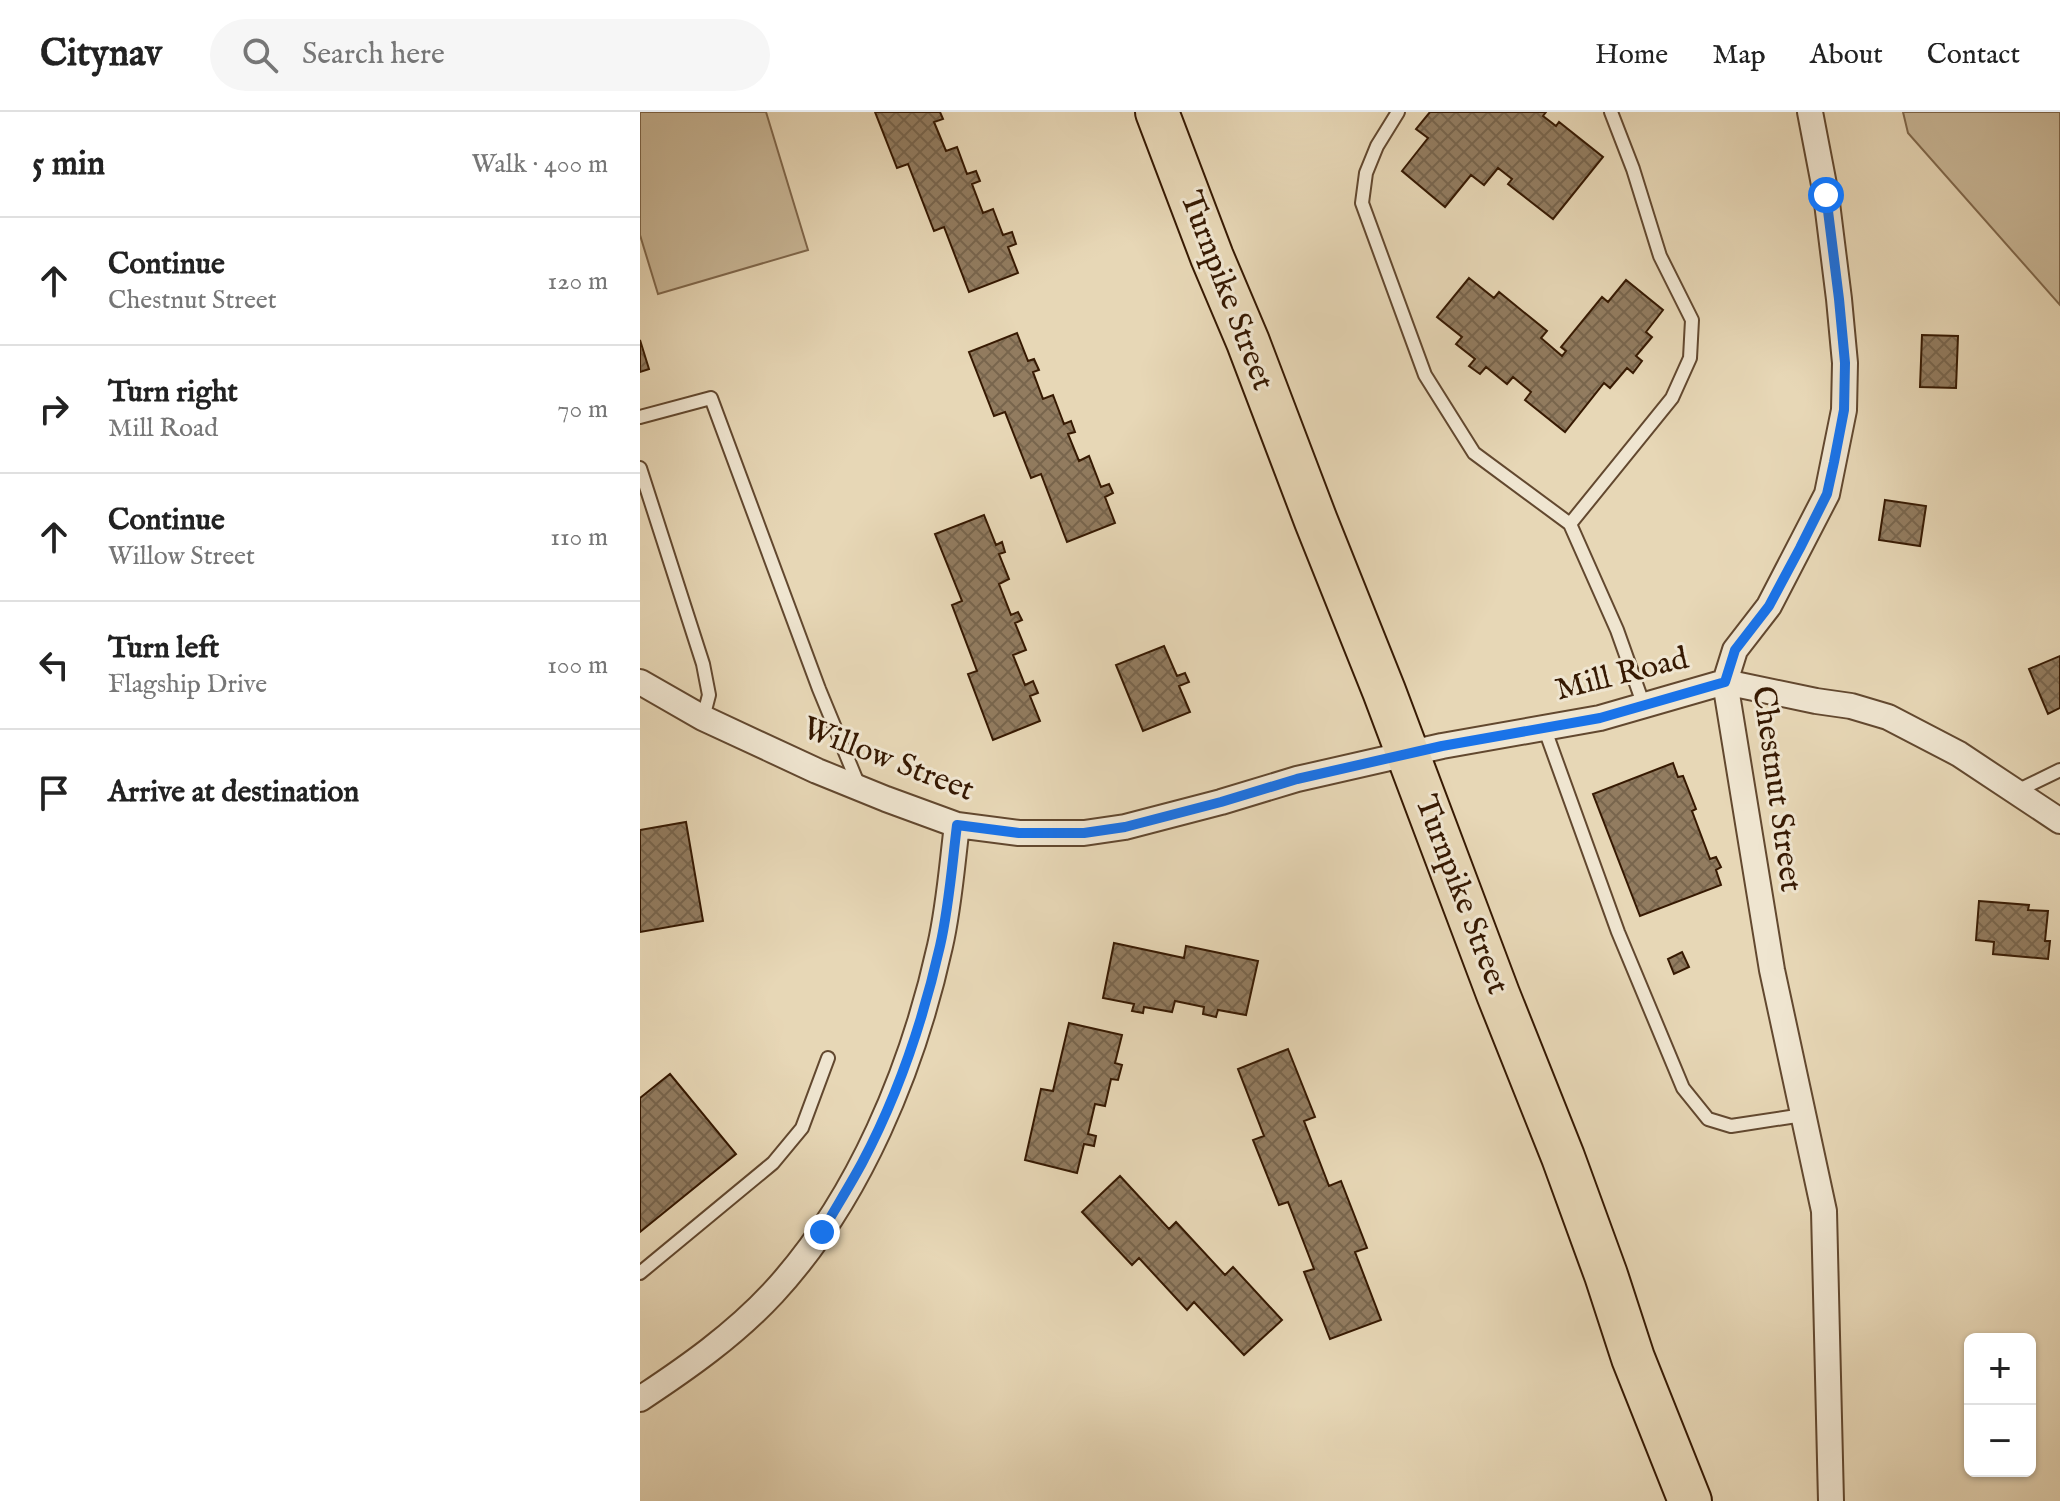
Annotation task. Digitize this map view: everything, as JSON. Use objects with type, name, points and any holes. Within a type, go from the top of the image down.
[{"type":"highway","name":"Turnpike Street","points":[[1157,112],[1563,1157],[1633,1358],[1690,1501]]},
{"type":"street","name":"Chestnut Street","points":[[1810,112],[1826,195],[1839,299],[1845,363],[1844,410],[1827,494],[1769,606],[1735,650],[1725,682],[1772,970],[1824,1211],[1831,1501]]},
{"type":"street","name":"Willow Street","points":[[640,682],[703,718],[861,789],[957,825],[1019,833],[1084,833],[1125,827],[1297,779],[1408,754]]},
{"type":"street","name":"Mill Road","points":[[1408,754],[1600,718],[1725,682],[1851,706],[1888,717],[1959,754],[2060,821]]},
{"type":"street","points":[[640,1399],[731,1334],[772,1294],[822,1232],[862,1163],[902,1073],[925,1004],[941,943],[957,825]]},
{"type":"lane","points":[[1398,112],[1377,146],[1366,173],[1362,203],[1425,375],[1474,453],[1570,524],[1617,630],[1644,706]]},
{"type":"lane","points":[[1570,524],[1672,398],[1690,358],[1692,320],[1660,256],[1633,169],[1611,112]]},
{"type":"lane","points":[[640,417],[711,398],[819,689],[861,789]]},
{"type":"lane","points":[[640,468],[703,664],[709,695],[703,718]]},
{"type":"lane","points":[[1544,727],[1618,932],[1683,1088],[1708,1119],[1731,1126],[1803,1115]]},
{"type":"lane","points":[[2017,791],[2060,770]]},
{"type":"lane","points":[[640,1273],[773,1163],[802,1128],[828,1058]]},
{"type":"shaded area","points":[[640,112],[766,112],[808,250],[658,294],[640,235]]},
{"type":"shaded area","points":[[1903,112],[2060,112],[2060,305],[1908,133]]},
{"type":"building","points":[[875,112],[940,112],[943,119],[934,122],[946,151],[957,147],[967,174],[976,171],[980,181],[972,184],[983,213],[993,209],[1003,235],[1012,232],[1016,244],[1008,247],[1018,273],[969,292],[944,227],[934,231],[908,164],[897,168]]},
{"type":"building","points":[[1430,112],[1546,112],[1543,116],[1556,126],[1559,122],[1603,157],[1553,219],[1508,184],[1512,179],[1498,168],[1484,185],[1471,175],[1445,207],[1402,171],[1428,138],[1416,129]]},
{"type":"building","points":[[1469,278],[1494,298],[1499,292],[1547,331],[1541,338],[1562,356],[1566,351],[1561,347],[1602,297],[1608,302],[1626,280],[1663,310],[1646,332],[1652,337],[1636,356],[1642,361],[1633,373],[1627,368],[1610,388],[1604,383],[1565,432],[1525,400],[1531,392],[1513,377],[1507,384],[1486,367],[1480,374],[1469,366],[1475,359],[1456,344],[1462,337],[1437,317]]},
{"type":"building","points":[[1017,333],[1028,361],[1034,359],[1039,370],[1033,372],[1043,399],[1053,395],[1064,424],[1071,421],[1075,432],[1068,434],[1079,461],[1089,456],[1101,487],[1109,484],[1113,493],[1105,497],[1115,523],[1067,542],[1041,474],[1031,478],[1005,412],[994,416],[969,352]]},
{"type":"building","points":[[1922,335],[1958,336],[1956,388],[1920,387]]},
{"type":"building","points":[[640,340],[649,369],[640,372]]},
{"type":"building","points":[[1885,500],[1926,506],[1920,546],[1879,540]]},
{"type":"building","points":[[984,515],[996,545],[1002,542],[1005,552],[999,554],[1009,579],[999,584],[1011,615],[1018,612],[1022,620],[1015,623],[1026,650],[1013,655],[1025,685],[1033,681],[1038,693],[1030,696],[1040,721],[993,740],[968,674],[977,671],[952,605],[962,601],[935,534]]},
{"type":"building","points":[[1164,646],[1177,676],[1185,673],[1189,682],[1179,686],[1190,712],[1143,731],[1116,665]]},
{"type":"building","points":[[2060,656],[2060,708],[2048,714],[2029,669]]},
{"type":"building","points":[[1673,763],[1678,777],[1683,776],[1696,809],[1692,811],[1710,859],[1716,857],[1721,867],[1716,870],[1721,885],[1640,916],[1593,794]]},
{"type":"building","points":[[686,822],[703,921],[640,932],[640,830]]},
{"type":"building","points":[[1979,901],[2029,905],[2028,910],[2048,911],[2045,941],[2050,941],[2048,959],[1993,954],[1994,942],[1976,940]]},
{"type":"building","points":[[1114,943],[1184,958],[1186,946],[1258,961],[1246,1015],[1218,1010],[1216,1017],[1203,1014],[1204,1007],[1175,1001],[1172,1012],[1144,1007],[1143,1013],[1132,1011],[1134,1004],[1103,998]]},
{"type":"building","points":[[1682,952],[1689,967],[1674,974],[1668,959]]},
{"type":"building","points":[[1069,1023],[1122,1035],[1115,1063],[1122,1065],[1118,1080],[1111,1079],[1105,1106],[1095,1104],[1088,1134],[1096,1136],[1094,1146],[1084,1144],[1077,1173],[1025,1160],[1041,1089],[1053,1091]]},
{"type":"building","points":[[1288,1049],[1315,1117],[1304,1121],[1329,1186],[1341,1181],[1367,1248],[1355,1252],[1381,1320],[1330,1339],[1304,1272],[1314,1269],[1288,1202],[1279,1205],[1253,1140],[1264,1136],[1238,1069]]},
{"type":"building","points":[[670,1074],[736,1154],[640,1232],[640,1098]]},
{"type":"building","points":[[1120,1176],[1169,1229],[1176,1222],[1225,1275],[1233,1267],[1282,1320],[1244,1355],[1194,1302],[1187,1310],[1139,1258],[1132,1265],[1082,1212]]},
{"type":"route","points":[[822,1232],[862,1163],[910,1053],[941,943],[957,825],[1019,833],[1084,833],[1125,827],[1297,779],[1442,746],[1600,718],[1725,682],[1735,650],[1769,606],[1827,494],[1834,462],[1844,410],[1845,363],[1826,195]]}]
